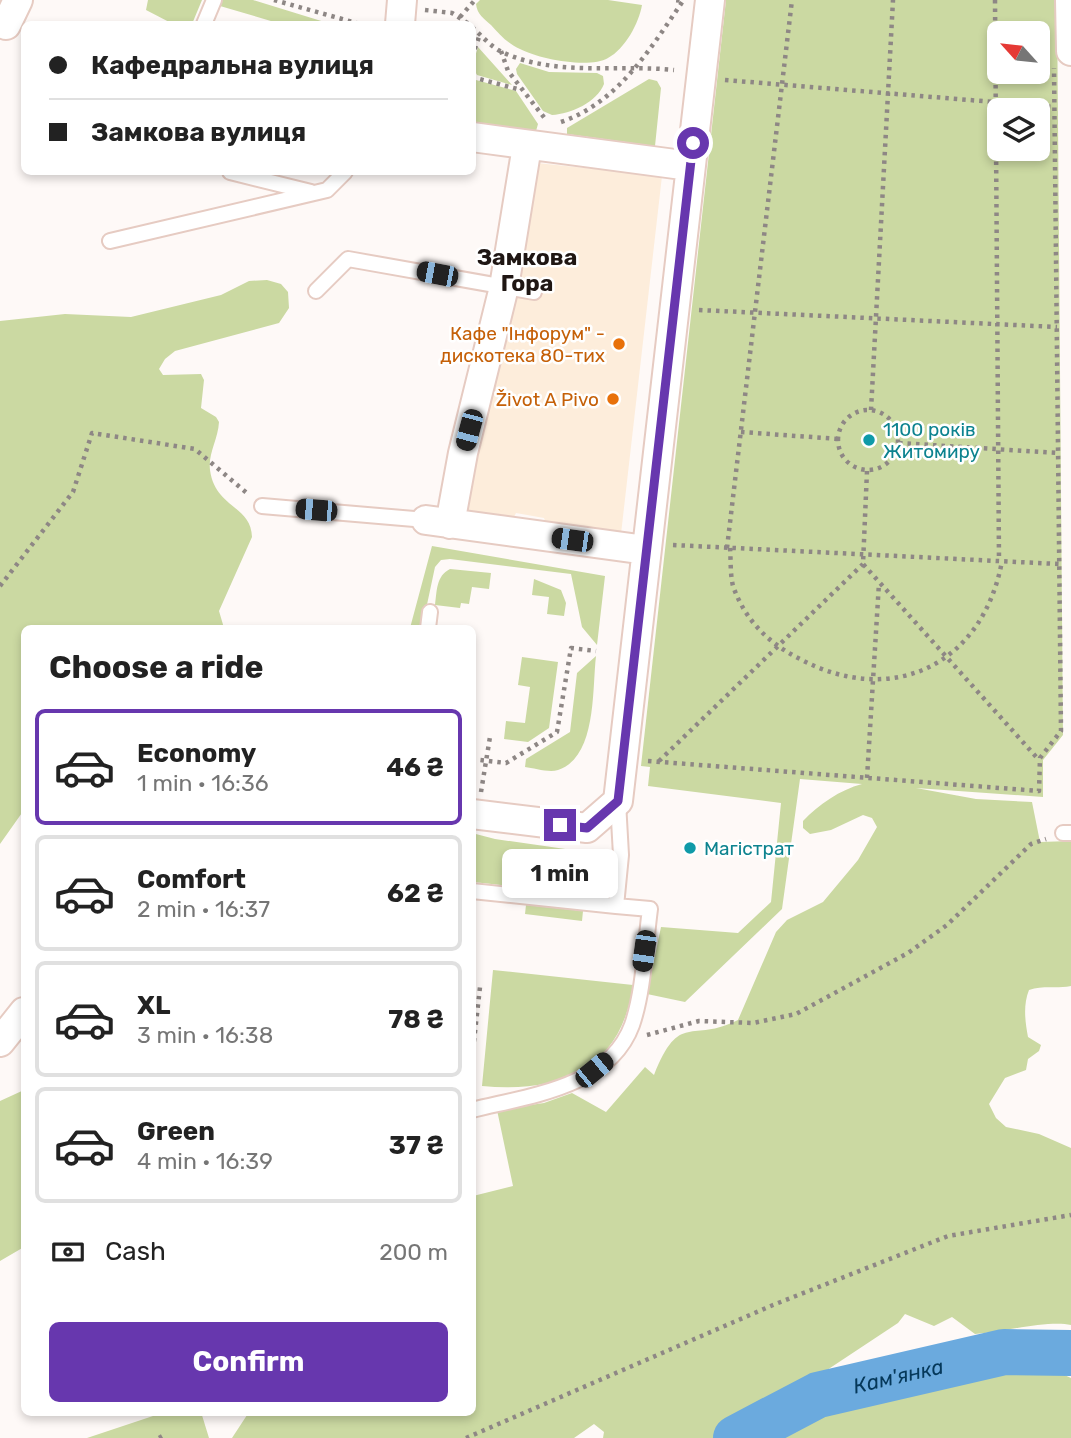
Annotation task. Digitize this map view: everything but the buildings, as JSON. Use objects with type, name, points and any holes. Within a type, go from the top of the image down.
[{"type":"street","points":[[476,815],[587,828],[618,801],[659,548],[690,166],[710,0]]},
{"type":"street","points":[[1070,0],[1071,51]]},
{"type":"street","points":[[476,138],[690,166]]},
{"type":"street","points":[[527,146],[504,287],[463,453],[438,522],[659,548]]},
{"type":"street","points":[[0,1042],[21,1016]]},
{"type":"lane","points":[[205,21],[214,0]]},
{"type":"lane","points":[[242,175],[316,193]]},
{"type":"lane","points":[[110,241],[316,193],[335,185],[343,175]]},
{"type":"lane","points":[[316,291],[348,259],[534,292]]},
{"type":"lane","points":[[262,506],[438,522]]},
{"type":"lane","points":[[428,625],[430,612]]},
{"type":"lane","points":[[615,906],[621,855],[618,801]]},
{"type":"lane","points":[[476,891],[650,909],[636,1008],[631,1027],[622,1042],[594,1070],[562,1088],[476,1109]]},
{"type":"path","points":[[274,0],[349,21]]},
{"type":"path","points":[[460,17],[475,0]]},
{"type":"path","points":[[476,30],[500,51],[541,117],[552,122],[562,122],[601,100],[638,67],[683,1],[674,0]]},
{"type":"path","points":[[792,0],[729,548],[733,583],[742,607],[754,625],[778,646],[838,676],[873,680],[896,679],[924,671],[947,657],[968,637],[985,614],[1001,561],[996,161]]},
{"type":"path","points":[[871,410],[893,0]]},
{"type":"path","points":[[995,0],[996,98]]},
{"type":"path","points":[[402,11],[443,9],[465,21]]},
{"type":"path","points":[[476,46],[480,34]]},
{"type":"path","points":[[500,51],[562,68],[638,67],[674,71]]},
{"type":"path","points":[[476,77],[522,90]]},
{"type":"path","points":[[724,80],[987,101]]},
{"type":"path","points":[[647,761],[1039,791],[1040,760],[1062,734],[1055,107],[1050,107]]},
{"type":"path","points":[[698,310],[1057,327]]},
{"type":"path","points":[[871,410],[886,416],[893,423],[899,443],[892,460],[884,467],[867,471],[846,462],[841,453],[839,439],[843,424],[849,417],[871,410]]},
{"type":"path","points":[[741,432],[839,439]]},
{"type":"path","points":[[0,586],[73,492],[92,433],[195,449],[262,506]]},
{"type":"path","points":[[899,443],[1058,453]]},
{"type":"path","points":[[867,471],[863,564],[1040,760]]},
{"type":"path","points":[[659,548],[729,548],[1059,564]]},
{"type":"path","points":[[659,762],[863,564]]},
{"type":"path","points":[[867,778],[879,582]]},
{"type":"path","points":[[476,760],[506,763],[560,729],[570,648],[596,651]]},
{"type":"path","points":[[476,815],[490,737]]},
{"type":"path","points":[[622,1042],[699,1021],[753,1023],[796,1014],[908,953],[947,925],[1031,844],[1067,833]]},
{"type":"path","points":[[476,986],[480,987],[476,1023]]},
{"type":"path","points":[[466,1438],[773,1305],[948,1236],[1071,1215]]},
{"type":"path","points":[[159,1438],[166,1434]]},
{"type":"shaded area","points":[[537,163],[662,176],[621,534],[546,524],[544,518],[516,513],[513,519],[466,515],[458,505]]},
{"type":"green space","points":[[148,0],[202,0],[193,21],[167,21],[146,10]]},
{"type":"green space","points":[[222,0],[253,0],[321,21],[271,21],[220,6]]},
{"type":"green space","points":[[480,0],[608,0],[642,5],[630,35],[614,54],[600,61],[577,63],[528,53],[512,44],[479,13],[476,4]]},
{"type":"green space","points":[[726,0],[1057,0],[1063,735],[1043,760],[1043,797],[916,788],[976,799],[1032,802],[1040,842],[1071,841],[1071,986],[1029,990],[1025,1019],[1028,1037],[1041,1045],[1039,1051],[1028,1059],[1026,1070],[1005,1078],[989,1104],[996,1118],[1006,1127],[1039,1134],[1071,1148],[1071,1325],[1038,1325],[975,1334],[952,1317],[934,1326],[905,1314],[898,1323],[827,1370],[756,1429],[737,1438],[603,1438],[604,1432],[594,1424],[574,1438],[232,1438],[246,1416],[476,1416],[476,1195],[513,1186],[497,1110],[544,1103],[572,1093],[606,1112],[645,1067],[654,1075],[671,1042],[680,1035],[722,1027],[738,1020],[776,932],[787,920],[823,902],[858,860],[877,827],[872,818],[863,815],[831,830],[810,834],[803,828],[803,821],[809,815],[838,794],[862,784],[800,779],[782,909],[685,1002],[647,994],[661,927],[738,933],[771,902],[781,803],[648,786],[650,767],[641,766]]},
{"type":"green space","points":[[478,47],[512,85],[477,75]]},
{"type":"green space","points":[[520,63],[549,72],[597,73],[603,76],[604,84],[596,96],[582,106],[552,115],[543,111],[517,74],[516,69]]},
{"type":"green space","points":[[649,79],[657,81],[661,88],[655,146],[567,134],[567,128]]},
{"type":"green space","points":[[476,80],[516,91],[538,124],[536,131],[476,123]]},
{"type":"green space","points":[[267,280],[281,284],[288,292],[289,308],[279,323],[175,351],[165,359],[159,369],[163,375],[201,374],[204,380],[201,408],[216,417],[219,422],[210,464],[213,482],[250,526],[252,537],[219,611],[223,625],[21,625],[21,814],[0,844],[0,321],[65,314],[131,317],[221,295],[249,281]]},
{"type":"green space","points":[[432,546],[605,576],[597,645],[582,627],[571,574],[450,559],[441,560],[435,567],[423,625],[411,625]]},
{"type":"green space","points":[[450,569],[491,573],[489,589],[472,587],[469,604],[461,603],[460,608],[435,605],[440,580]]},
{"type":"green space","points":[[534,579],[561,590],[566,603],[564,616],[547,614],[549,597],[532,595]]},
{"type":"green space","points":[[596,656],[593,704],[580,751],[571,763],[558,770],[525,767],[526,759],[570,732],[577,673]]},
{"type":"green space","points":[[522,657],[558,662],[549,728],[528,742],[504,739],[506,721],[525,723],[530,687],[518,685]]},
{"type":"green space","points":[[476,834],[607,855],[612,859],[608,891],[602,896],[476,882]]},
{"type":"green space","points":[[526,905],[583,911],[582,921],[525,914]]},
{"type":"green space","points":[[493,970],[633,985],[626,1014],[615,1038],[601,1056],[582,1070],[561,1080],[537,1085],[482,1086]]},
{"type":"green space","points":[[21,1091],[21,1249],[0,1261],[0,1101]]},
{"type":"green space","points":[[944,1353],[1034,1361],[1071,1378],[1071,1438],[782,1438],[798,1424],[893,1372],[902,1361]]},
{"type":"green space","points":[[153,1416],[202,1416],[209,1438],[87,1438]]},
{"type":"waterway","name":"Кам'янка","points":[[736,1438],[818,1395],[1004,1352],[1071,1353]]},
{"type":"place","name":"Кафе \"Інфорум\" - дискотека 80-тих","points":[[619,344]]},
{"type":"place","name":"Život A Pivo","points":[[613,399]]},
{"type":"place","name":"1100 років Житомиру","points":[[869,440]]},
{"type":"place","name":"Магістрат","points":[[690,848]]},
{"type":"district","name":"Замкова Гора","points":[[527,270]]},
{"type":"route","points":[[560,825],[587,828],[618,801],[693,143]]}]
